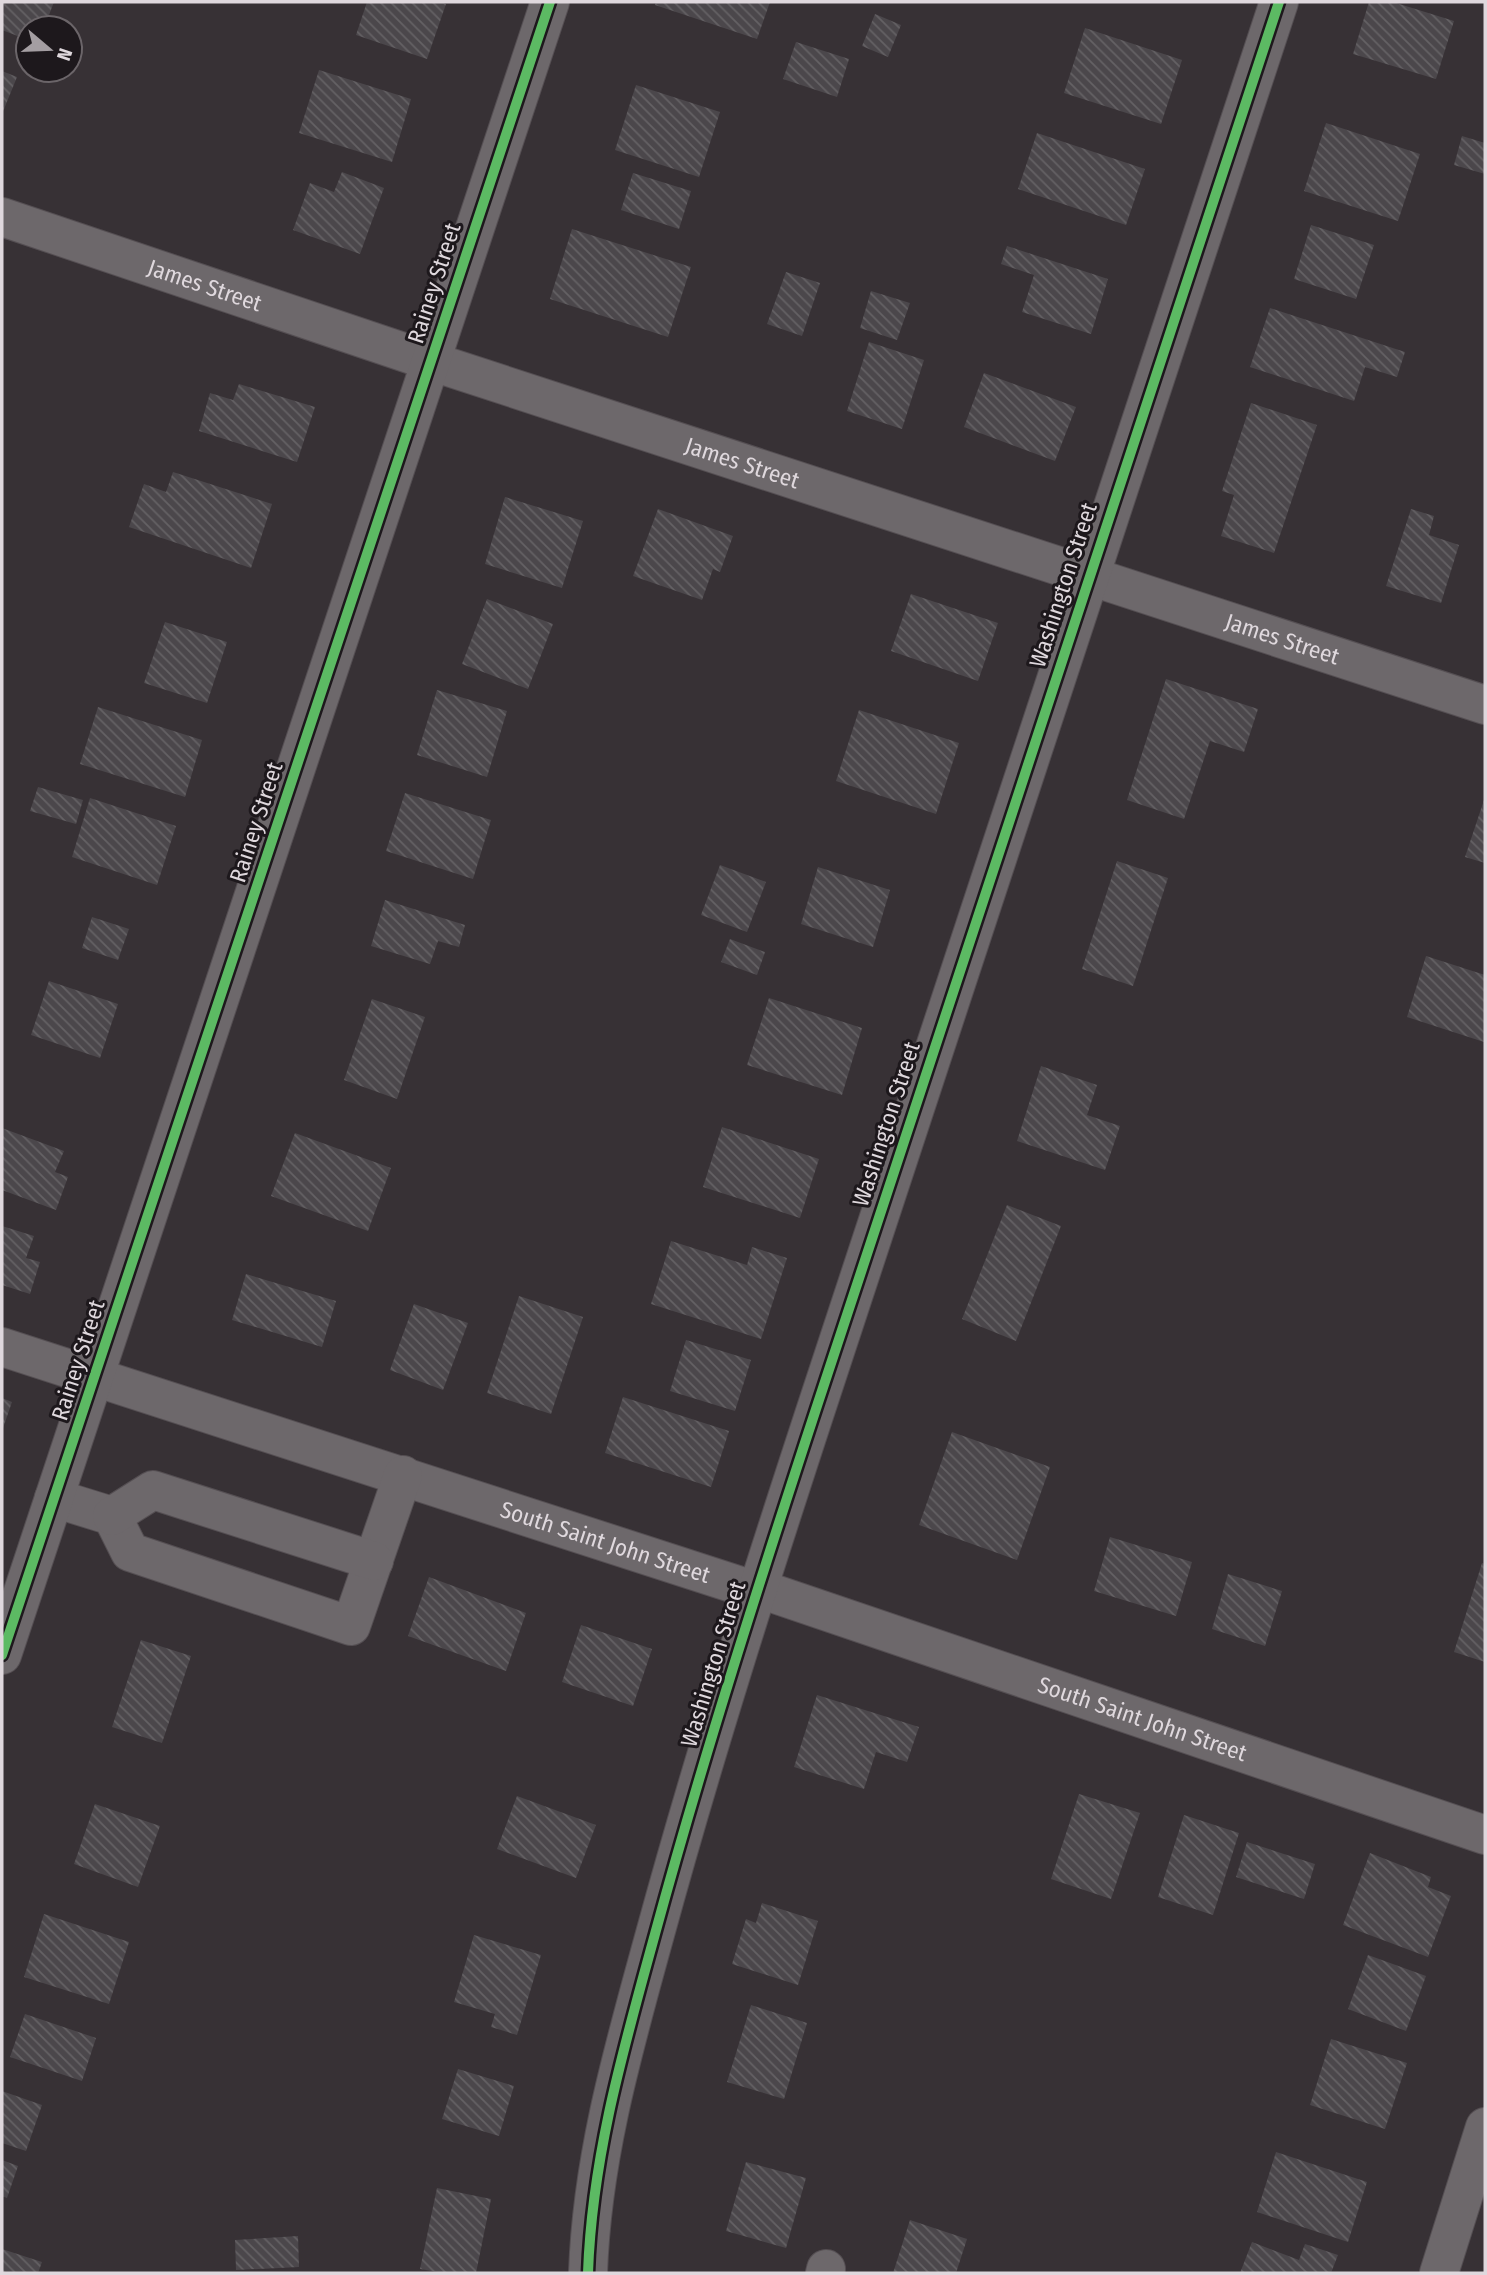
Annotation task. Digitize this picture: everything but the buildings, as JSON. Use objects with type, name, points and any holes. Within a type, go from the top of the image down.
[{"type":"street","name":"Rainey Street","points":[[2,1655],[550,2]]},
{"type":"street","name":"Washington Street","points":[[588,2273],[593,2199],[611,2095],[668,1886],[757,1588],[1088,574],[1279,2]]},
{"type":"street","name":"James Street","points":[[2,217],[430,361],[1485,705]]},
{"type":"street","name":"South Saint John Street","points":[[2,1347],[747,1588],[757,1588],[1485,1835]]},
{"type":"street","points":[[54,1498],[112,1516],[130,1552],[352,1626],[402,1475]]},
{"type":"street","points":[[112,1516],[153,1490],[374,1561]]},
{"type":"street","points":[[1439,2273],[1485,2127]]},
{"type":"cycle path","points":[[2,1655],[550,2]]},
{"type":"cycle path","points":[[588,2273],[596,2187],[611,2102],[673,1868],[712,1736],[931,1057],[1279,2]]}]
